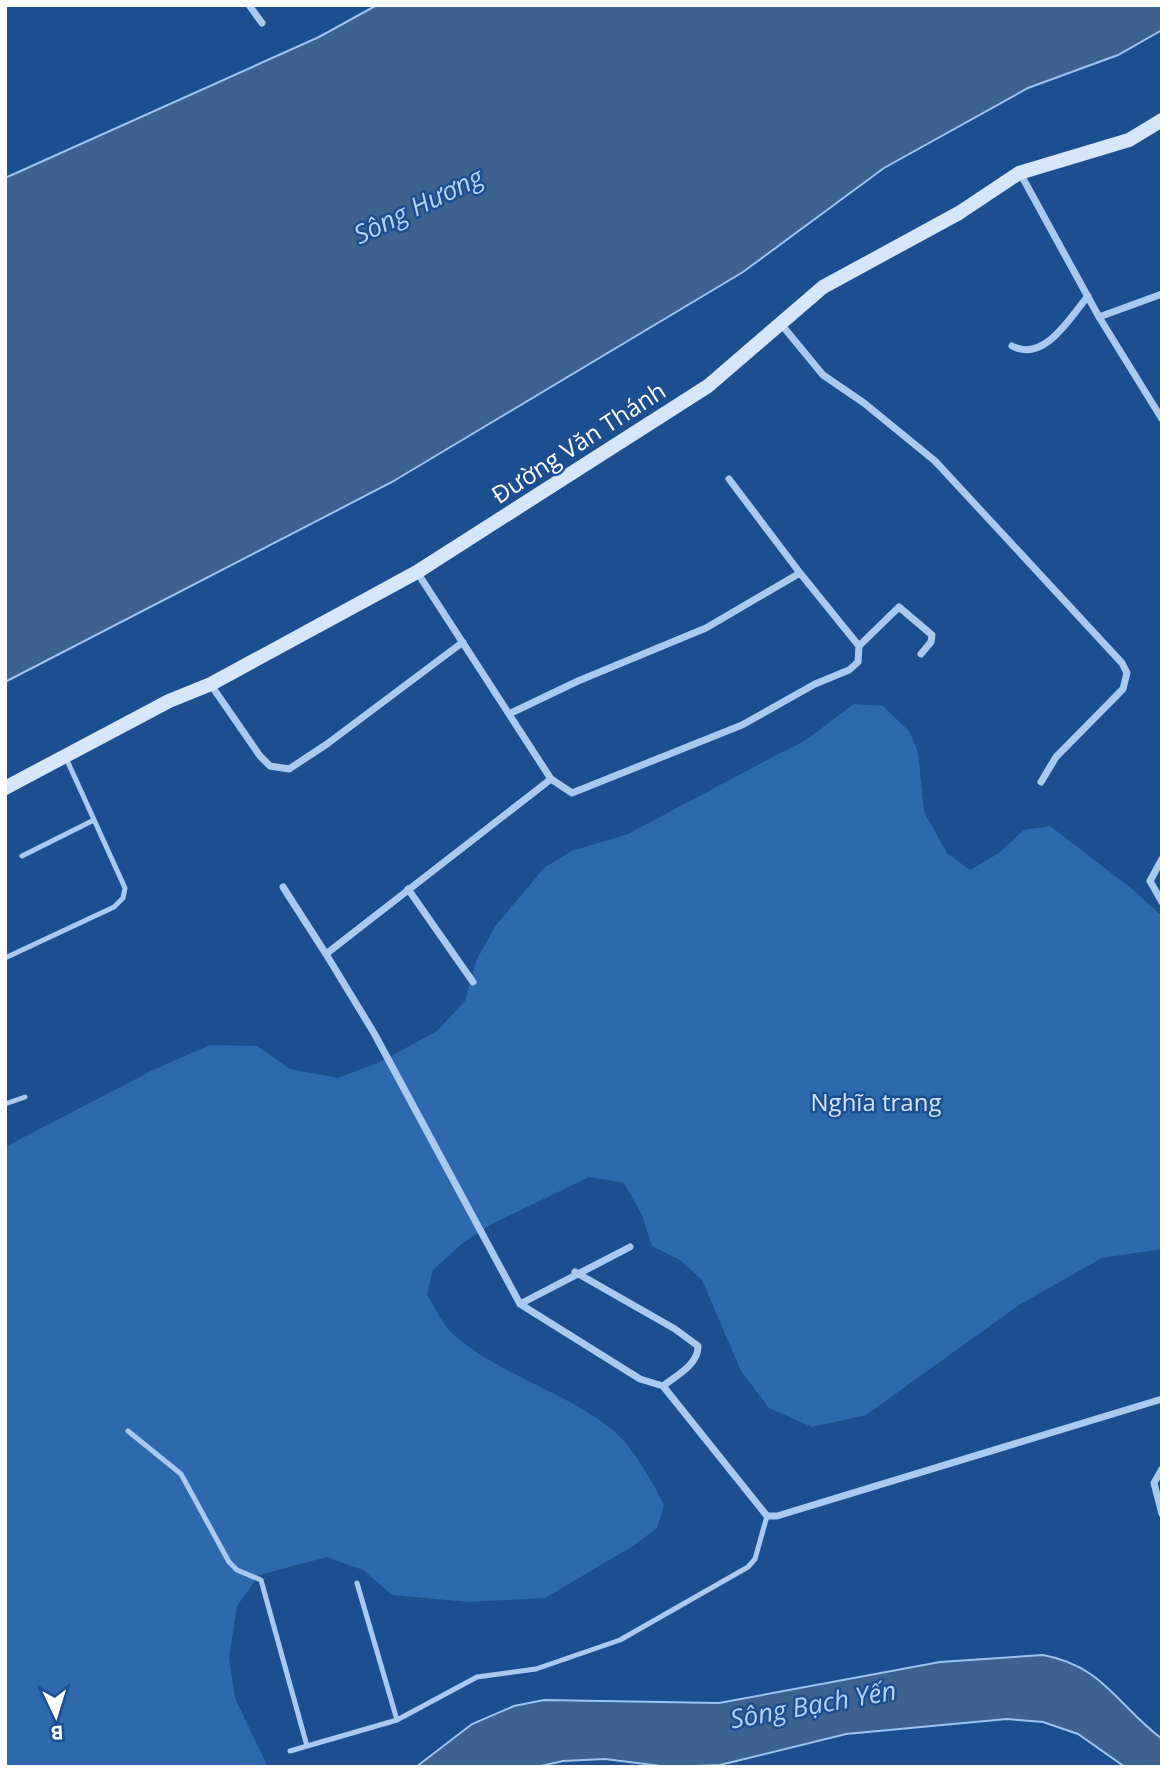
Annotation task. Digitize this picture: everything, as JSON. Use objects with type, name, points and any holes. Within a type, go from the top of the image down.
[{"type":"main road","name":"Đường Văn Thánh","points":[[5,788],[169,701],[211,684],[417,572],[708,386],[823,287],[959,213],[1019,173],[1129,139],[1162,120]]},
{"type":"street","points":[[249,5],[262,23]]},
{"type":"street","points":[[1019,173],[1100,317],[1162,419]]},
{"type":"street","points":[[1100,317],[1162,294]]},
{"type":"street","points":[[1012,346],[1023,352],[1037,349],[1063,327],[1088,296]]},
{"type":"street","points":[[782,324],[823,375],[864,402],[935,461],[1122,663],[1127,673],[1123,689],[1056,757],[1041,782]]},
{"type":"street","points":[[729,479],[859,646]]},
{"type":"street","points":[[417,572],[511,713],[551,779],[572,793],[691,747],[849,670],[858,662],[859,646],[899,607],[932,635],[931,642],[921,654]]},
{"type":"street","points":[[511,713],[578,681],[706,628],[800,573]]},
{"type":"street","points":[[211,684],[260,756],[270,766],[289,769],[327,744],[463,642]]},
{"type":"street","points":[[326,954],[551,779]]},
{"type":"street","points":[[1162,859],[1150,881],[1162,902]]},
{"type":"street","points":[[283,887],[373,1033],[520,1304],[640,1379],[663,1387],[768,1516],[1162,1399]]},
{"type":"street","points":[[408,889],[473,982]]},
{"type":"street","points":[[520,1304],[575,1272],[629,1247]]},
{"type":"street","points":[[575,1272],[675,1329],[698,1346],[696,1357],[689,1366],[663,1387]]},
{"type":"street","points":[[1162,1469],[1154,1483],[1162,1514]]},
{"type":"lane","points":[[5,958],[114,907],[124,898],[125,888],[66,758]]},
{"type":"lane","points":[[22,856],[94,820]]},
{"type":"lane","points":[[5,1104],[25,1097]]},
{"type":"lane","points":[[128,1431],[181,1474],[229,1562],[237,1570],[261,1580],[307,1746]]},
{"type":"lane","points":[[289,1751],[397,1720],[477,1677],[536,1669],[620,1640],[748,1567],[755,1559],[768,1516]]},
{"type":"lane","points":[[356,1583],[397,1720]]},
{"type":"green space","name":"Nghĩa trang","points":[[854,704],[883,706],[909,731],[918,752],[924,812],[947,853],[970,870],[999,853],[1024,830],[1050,826],[1132,889],[1162,916],[1162,1249],[1102,1258],[1019,1305],[866,1415],[812,1427],[769,1408],[741,1371],[702,1280],[680,1260],[652,1246],[642,1215],[624,1183],[589,1177],[492,1224],[464,1242],[433,1270],[427,1294],[449,1330],[471,1348],[509,1371],[571,1402],[617,1434],[640,1463],[664,1505],[657,1528],[633,1546],[545,1598],[469,1602],[392,1595],[363,1570],[327,1557],[259,1575],[237,1606],[229,1658],[235,1698],[268,1767],[5,1767],[5,1147],[153,1070],[210,1045],[257,1046],[290,1069],[338,1078],[380,1062],[437,1031],[465,1001],[476,961],[496,925],[545,867],[572,851],[628,834],[802,742]]},
{"type":"water","name":"Sông Hương","points":[[377,5],[1162,5],[1162,30],[1118,55],[1028,88],[884,168],[743,272],[392,482],[5,682],[5,178],[319,37]]},
{"type":"water","name":"Sông Bạch Yến","points":[[1043,1655],[1081,1668],[1108,1688],[1162,1739],[1162,1767],[1125,1767],[1078,1734],[1043,1722],[1007,1719],[846,1734],[720,1765],[669,1767],[605,1759],[563,1761],[537,1767],[416,1767],[472,1724],[514,1706],[544,1700],[719,1703],[940,1662]]}]
